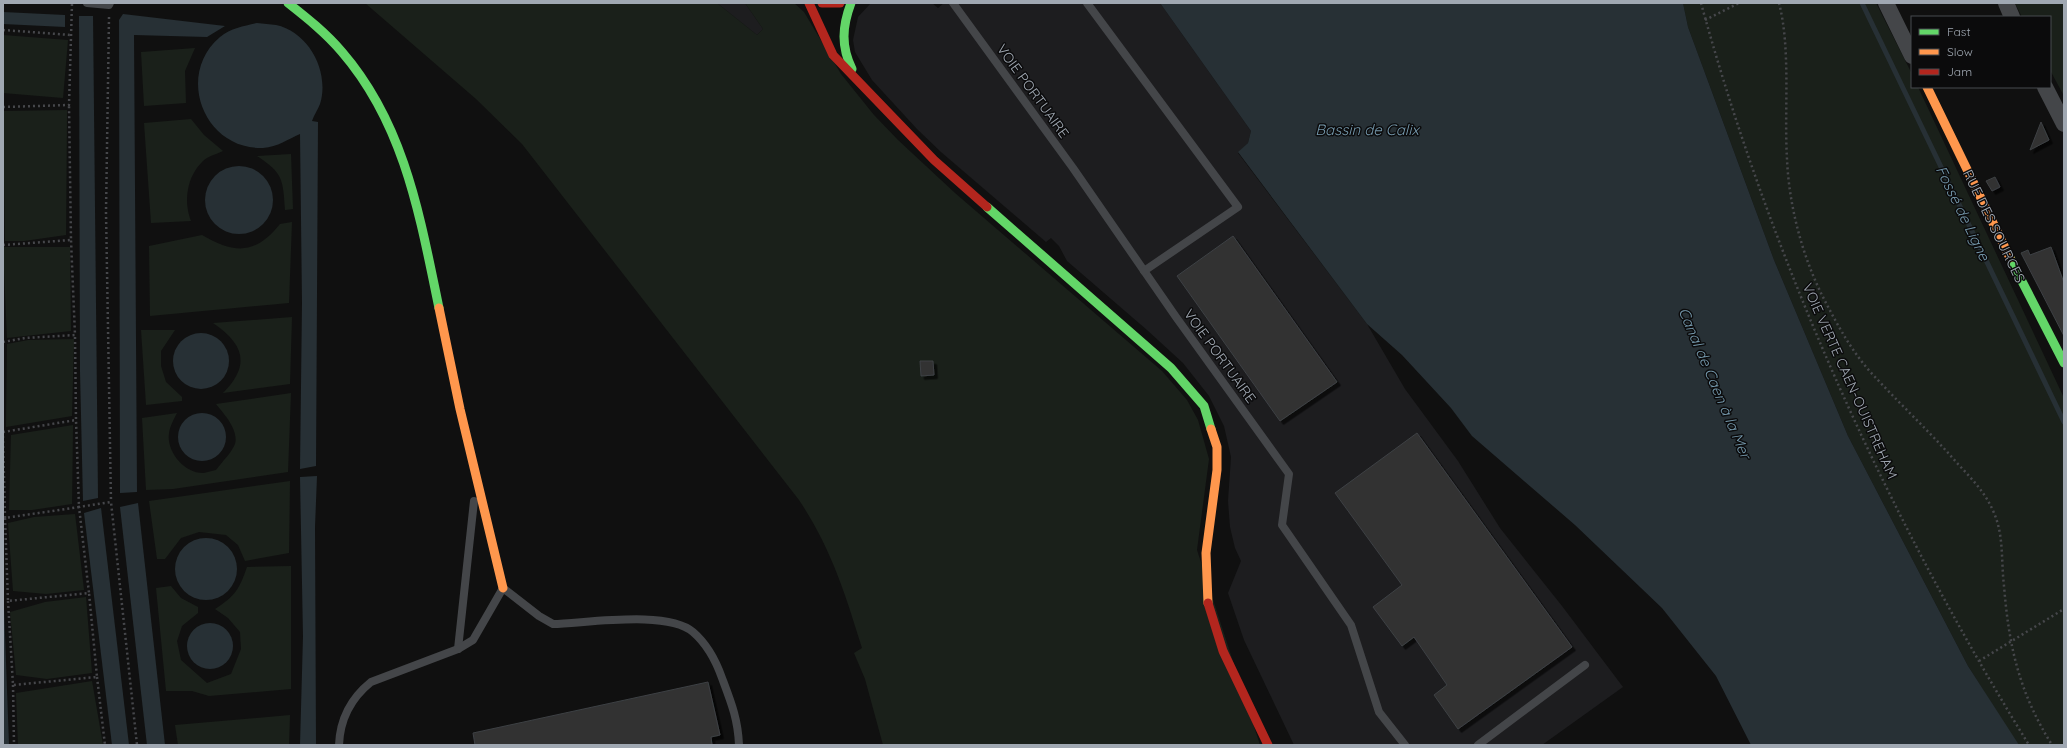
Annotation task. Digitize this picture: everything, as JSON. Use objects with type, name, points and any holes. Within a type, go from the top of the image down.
[{"type":"street","points":[[288,3],[318,28],[342,52],[363,79],[393,132],[417,202],[458,401],[503,588]]},
{"type":"street","points":[[809,3],[834,55],[934,160],[1171,368],[1204,406],[1216,447],[1217,470],[1206,554],[1207,599],[1223,651],[1268,745]]},
{"type":"street","points":[[822,3],[840,3]]},
{"type":"street","points":[[851,3],[845,19],[843,30],[844,54],[859,82]]},
{"type":"street","points":[[1886,3],[1911,54]]},
{"type":"street","points":[[2006,3],[2012,16]]},
{"type":"street","name":"RUE DES SOURCES","points":[[1927,88],[2020,279],[2064,363]]},
{"type":"street","points":[[2046,88],[2064,124]]},
{"type":"lane","points":[[87,3],[109,4]]},
{"type":"lane","name":"VOIE PORTUAIRE","points":[[953,3],[1073,168],[1144,272],[1289,474],[1282,525],[1351,625],[1379,712],[1405,745]]},
{"type":"lane","points":[[1087,3],[1238,207],[1144,272]]},
{"type":"lane","points":[[458,649],[477,476]]},
{"type":"lane","points":[[339,745],[342,723],[350,705],[359,692],[371,682],[458,649],[472,640],[503,588],[539,616],[553,624],[650,619],[673,622],[692,631],[706,645],[716,662],[736,716],[739,745]]},
{"type":"lane","points":[[1478,745],[1584,665]]},
{"type":"path","points":[[72,3],[69,105],[71,240],[79,507],[105,745]]},
{"type":"path","name":"VOIE VERTE CAEN-OUISTREHAM","points":[[1701,3],[1744,146],[1801,299],[1886,488],[1979,661],[2029,745]]},
{"type":"path","points":[[1705,20],[1739,3]]},
{"type":"path","points":[[1779,3],[1784,31],[1787,160],[1790,188],[1794,214],[1811,268],[1835,321],[1862,362],[1874,376],[1925,426],[1976,484],[1987,499],[1994,513],[2002,545],[2003,583],[2010,643],[2016,667],[2037,721],[2052,745]]},
{"type":"path","points":[[109,4],[106,212],[110,502],[137,745]]},
{"type":"path","points":[[3,30],[71,35]]},
{"type":"path","points":[[3,107],[69,105]]},
{"type":"path","points":[[3,246],[71,240]]},
{"type":"path","points":[[3,342],[25,338],[75,335]]},
{"type":"path","points":[[3,432],[76,420]]},
{"type":"path","points":[[3,436],[14,745]]},
{"type":"path","points":[[5,518],[110,502]]},
{"type":"path","points":[[8,601],[89,593]]},
{"type":"path","points":[[1979,661],[2064,609]]},
{"type":"path","points":[[13,685],[97,676]]},
{"type":"shaded area","points":[[365,3],[717,3],[757,35],[763,29],[745,3],[794,3],[804,12],[841,74],[874,115],[898,140],[955,193],[1162,371],[1187,400],[1198,420],[1209,459],[1197,550],[1260,745],[883,745],[865,679],[854,653],[862,648],[849,608],[829,553],[799,500],[522,144],[476,99]]},
{"type":"shaded area","points":[[717,3],[745,3],[763,29],[757,35]]},
{"type":"shaded area","points":[[871,3],[932,3],[938,8],[944,3],[1160,3],[1251,131],[1248,143],[1238,153],[1367,324],[1405,389],[1458,461],[1500,528],[1562,606],[1623,687],[1542,745],[1294,745],[1244,640],[1228,593],[1241,561],[1235,548],[1230,527],[1228,501],[1231,457],[1224,426],[1209,396],[1183,363],[1067,261],[1059,246],[1051,238],[1046,242],[941,152],[917,129],[872,80],[855,52],[853,40],[858,17]]},
{"type":"shaded area","points":[[1683,3],[1876,3],[1911,72],[1911,88],[1918,88],[2064,398],[2064,745],[2018,745],[1968,666],[1848,436],[1774,260],[1688,27]]},
{"type":"shaded area","points":[[2015,3],[2064,3],[2064,96],[2051,72],[2051,16],[2022,16]]},
{"type":"shaded area","points":[[3,35],[68,40],[63,98],[3,93]]},
{"type":"shaded area","points":[[195,48],[185,71],[186,103],[144,106],[141,52]]},
{"type":"shaded area","points":[[67,110],[66,235],[24,241],[5,241],[3,111]]},
{"type":"shaded area","points":[[191,119],[204,135],[223,151],[205,159],[193,174],[187,197],[187,205],[191,221],[151,223],[144,123]]},
{"type":"shaded area","points":[[291,154],[293,209],[285,210],[282,184],[277,172],[257,156]]},
{"type":"shaded area","points":[[292,222],[289,303],[150,316],[149,246],[202,235],[225,246],[244,248],[253,246],[262,241],[280,224]]},
{"type":"shaded area","points":[[3,247],[70,247],[71,331],[7,338]]},
{"type":"shaded area","points":[[292,317],[290,384],[223,393],[238,373],[240,355],[232,339],[213,323]]},
{"type":"shaded area","points":[[141,330],[175,330],[161,351],[161,366],[166,382],[182,397],[182,401],[146,405]]},
{"type":"shaded area","points":[[74,339],[72,416],[6,427],[7,344],[28,340]]},
{"type":"shaded area","points":[[291,393],[288,472],[173,489],[146,490],[142,418],[177,413],[169,433],[169,440],[174,454],[184,466],[190,470],[204,473],[216,470],[234,447],[236,439],[233,428],[227,417],[216,404]]},
{"type":"shaded area","points":[[73,425],[72,504],[32,510],[9,510],[11,435]]},
{"type":"shaded area","points":[[290,481],[289,553],[245,561],[238,545],[226,535],[199,532],[181,538],[165,559],[157,559],[149,501]]},
{"type":"shaded area","points":[[75,514],[84,590],[46,594],[13,591],[8,523],[34,517]]},
{"type":"shaded area","points":[[291,566],[291,689],[209,696],[192,691],[166,691],[156,588],[171,586],[181,598],[198,607],[198,613],[182,626],[177,641],[181,660],[207,683],[231,674],[241,649],[240,632],[228,618],[215,609],[236,592],[247,567]]},
{"type":"shaded area","points":[[86,597],[92,673],[47,679],[16,675],[10,612],[45,602]]},
{"type":"shaded area","points":[[92,681],[103,745],[18,745],[16,693]]},
{"type":"shaded area","points":[[290,715],[289,745],[178,745],[175,725]]},
{"type":"water","points":[[1160,3],[1683,3],[1688,27],[1774,260],[1848,436],[1968,666],[2019,745],[1751,745],[1716,676],[1662,608],[1575,525],[1472,436],[1451,408],[1402,355],[1367,324],[1238,152],[1248,143],[1251,131]]},
{"type":"water","points":[[3,12],[65,15],[65,27],[3,24]]},
{"type":"water","points":[[123,14],[225,26],[207,37],[134,35],[137,492],[120,493],[119,20]]},
{"type":"water","points":[[79,16],[93,16],[98,498],[83,501],[80,371]]},
{"type":"water","points":[[257,23],[276,25],[288,29],[298,36],[314,55],[322,79],[320,104],[312,121],[318,122],[316,466],[300,469],[302,303],[300,134],[278,144],[263,148],[242,145],[225,137],[212,124],[202,108],[198,89],[199,71],[207,53],[220,37],[233,29]]},
{"type":"water","points":[[239,166],[252,168],[263,176],[271,187],[273,200],[271,213],[263,224],[252,232],[239,234],[226,232],[215,224],[207,213],[205,200],[207,187],[215,176],[226,168]]},
{"type":"water","points":[[195,333],[207,333],[217,337],[225,345],[229,355],[229,367],[225,377],[217,385],[207,389],[195,389],[185,385],[177,377],[173,367],[173,355],[177,345],[185,337]]},
{"type":"water","points":[[202,413],[211,415],[219,420],[224,428],[226,437],[224,446],[219,454],[211,459],[202,461],[193,459],[185,454],[180,446],[178,437],[180,428],[185,420],[193,415]]},
{"type":"water","points":[[317,476],[315,527],[316,745],[300,745],[303,636],[300,477]]},
{"type":"water","points":[[138,503],[165,745],[147,745],[120,507]]},
{"type":"water","points":[[101,508],[129,745],[112,745],[84,513]]},
{"type":"water","points":[[206,538],[218,540],[228,547],[235,557],[237,569],[235,581],[228,591],[218,598],[206,600],[194,598],[184,591],[177,581],[175,569],[177,557],[184,547],[194,540]]},
{"type":"water","points":[[3,579],[9,745],[3,745]]},
{"type":"water","points":[[210,623],[223,627],[229,633],[233,646],[229,659],[223,665],[210,669],[197,665],[191,659],[187,646],[191,633],[197,627]]},
{"type":"building","points":[[2041,122],[2049,140],[2030,150]]},
{"type":"building","points":[[1995,177],[2000,187],[1992,191],[1986,181]]},
{"type":"building","points":[[1233,236],[1337,382],[1280,421],[1177,276]]},
{"type":"building","points":[[2051,247],[2064,283],[2064,336],[2021,253],[2028,250],[2030,255]]},
{"type":"building","points":[[920,361],[933,361],[934,375],[921,376]]},
{"type":"building","points":[[1417,433],[1572,647],[1458,729],[1434,695],[1447,685],[1414,637],[1402,646],[1373,607],[1402,585],[1335,493]]},
{"type":"building","points":[[708,682],[720,735],[711,737],[712,745],[475,745],[473,733]]},
{"type":"waterway","name":"Fossé de Ligne","points":[[1862,3],[2064,422]]},
{"type":"traffic: fast","points":[[288,3],[323,32],[336,45],[363,80],[381,110],[395,141],[417,206],[439,308]]},
{"type":"traffic: fast","points":[[851,3],[844,28],[844,44],[848,61],[852,69]]},
{"type":"traffic: fast","points":[[987,207],[1171,368],[1204,406],[1211,429]]},
{"type":"traffic: fast","points":[[2010,258],[2064,363]]},
{"type":"traffic: slow","points":[[1927,88],[2010,258]]},
{"type":"traffic: slow","points":[[439,308],[460,409],[503,588]]},
{"type":"traffic: slow","points":[[1208,603],[1206,553],[1217,470],[1217,447],[1211,429]]},
{"type":"traffic: jam","points":[[809,3],[833,55],[934,160],[987,207]]},
{"type":"traffic: jam","points":[[822,3],[840,3]]},
{"type":"traffic: jam","points":[[1208,603],[1223,651],[1268,745]]},
{"type":"water label","name":"Bassin de Calix","points":[[1367,129]]},
{"type":"water label","name":"Canal de Caen à la Mer","points":[[1715,383]]}]
